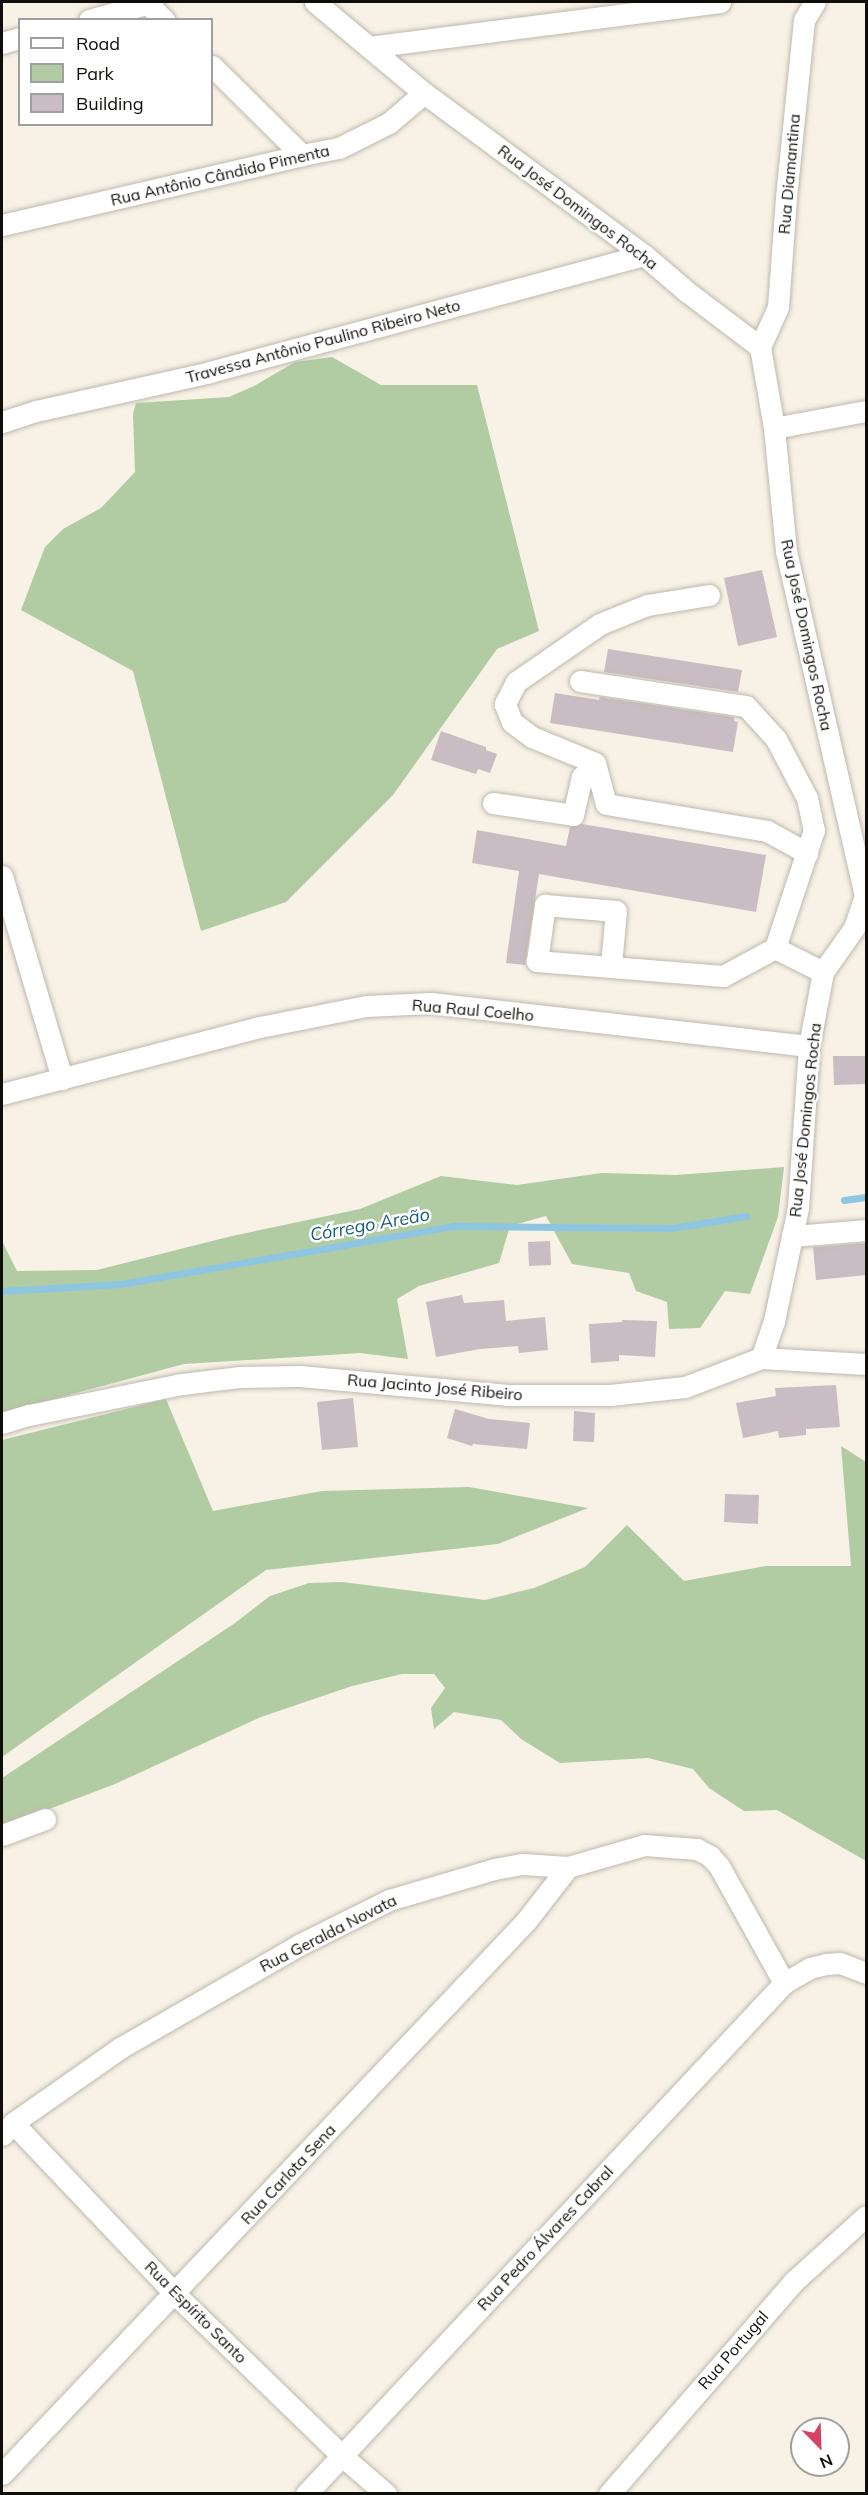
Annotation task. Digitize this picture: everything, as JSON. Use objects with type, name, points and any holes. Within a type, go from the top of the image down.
[{"type":"street","name":"Rua José Domingos Rocha","points":[[315,2],[424,93],[644,255],[686,291],[760,347],[774,428],[786,551],[866,895],[854,928],[823,972],[809,1046],[798,1208],[774,1321],[761,1358]]},
{"type":"street","points":[[369,47],[720,2]]},
{"type":"street","name":"Rua Diamantina","points":[[760,347],[778,308],[786,197],[804,20],[815,2]]},
{"type":"street","points":[[96,18],[151,3],[162,18]]},
{"type":"street","points":[[2,43],[18,39]]},
{"type":"street","points":[[213,67],[302,155]]},
{"type":"street","name":"Rua Antônio Cândido Pimenta","points":[[2,225],[339,148],[389,123],[424,93]]},
{"type":"street","name":"Travessa Antônio Paulino Ribeiro Neto","points":[[2,422],[36,411],[210,372],[644,255]]},
{"type":"street","points":[[774,428],[867,411]]},
{"type":"street","points":[[595,763],[532,737],[512,722],[505,704],[516,682],[600,624],[647,605],[710,595]]},
{"type":"street","points":[[580,681],[746,706],[776,739],[807,798],[814,830],[775,948],[723,976],[611,965]]},
{"type":"street","points":[[493,803],[573,815],[582,777],[595,763]]},
{"type":"street","points":[[595,763],[606,804],[767,831],[807,853]]},
{"type":"street","points":[[2,876],[62,1079]]},
{"type":"street","points":[[775,948],[823,972]]},
{"type":"street","name":"Rua Raul Coelho","points":[[2,1094],[327,1012],[366,1006],[420,1004],[809,1046]]},
{"type":"street","points":[[792,1236],[867,1230]]},
{"type":"street","name":"Rua Jacinto José Ribeiro","points":[[2,1423],[29,1415],[182,1384],[239,1377],[312,1377],[507,1395],[610,1395],[685,1387],[761,1358],[867,1365]]},
{"type":"street","points":[[2,1835],[45,1819]]},
{"type":"street","name":"Rua Geralda Novata","points":[[7,2129],[120,2048],[299,1945],[390,1899],[494,1869],[523,1864],[568,1867],[644,1845],[697,1849],[710,1856],[719,1866],[784,1983]]},
{"type":"street","name":"Rua Carlota Sena","points":[[2,2474],[526,1922],[568,1867]]},
{"type":"street","points":[[784,1983],[810,1968],[826,1964],[840,1963],[867,1973]]},
{"type":"street","name":"Rua Pedro Álvares Cabral","points":[[306,2493],[784,1983]]},
{"type":"street","name":"Rua Espírito Santo","points":[[7,2129],[341,2455],[386,2493]]},
{"type":"street","name":"Rua Portugal","points":[[609,2493],[793,2282],[867,2216]]},
{"type":"green space","points":[[332,357],[381,385],[477,385],[539,631],[497,649],[393,795],[286,902],[201,931],[133,671],[21,610],[45,547],[63,529],[101,508],[135,472],[133,414],[136,403],[229,397],[254,386],[295,362]]},
{"type":"green space","points":[[784,1167],[778,1217],[750,1294],[725,1291],[700,1328],[669,1329],[667,1302],[636,1291],[629,1273],[572,1264],[546,1216],[510,1226],[499,1263],[419,1286],[397,1299],[408,1359],[360,1353],[184,1364],[2,1413],[2,1241],[17,1271],[97,1270],[232,1236],[360,1209],[441,1176],[517,1185],[602,1173],[676,1175]]},
{"type":"green space","points":[[166,1399],[213,1511],[322,1491],[469,1487],[588,1508],[498,1544],[266,1570],[2,1757],[2,1440]]},
{"type":"green space","points":[[841,1446],[866,1462],[866,1861],[777,1810],[744,1811],[709,1788],[693,1769],[648,1758],[560,1763],[521,1739],[501,1720],[454,1712],[434,1729],[431,1708],[445,1688],[434,1674],[402,1674],[352,1686],[261,1717],[115,1784],[2,1827],[2,1778],[235,1623],[270,1596],[309,1583],[342,1582],[485,1600],[534,1588],[585,1567],[627,1525],[684,1581],[766,1566],[851,1566]]},
{"type":"building","points":[[762,570],[777,637],[738,646],[724,578]]},
{"type":"building","points":[[608,649],[742,670],[738,692],[604,672]]},
{"type":"building","points":[[555,693],[599,700],[600,697],[734,717],[734,721],[738,722],[733,752],[550,723]]},
{"type":"building","points":[[441,731],[486,747],[486,750],[497,754],[490,773],[478,769],[476,774],[431,760]]},
{"type":"building","points":[[582,824],[766,855],[756,912],[539,874],[525,965],[506,963],[519,871],[472,863],[477,830],[566,846],[570,827]]},
{"type":"building","points":[[833,1056],[867,1056],[867,1084],[834,1085]]},
{"type":"building","points":[[550,1241],[551,1265],[529,1266],[528,1242]]},
{"type":"building","points":[[867,1243],[867,1275],[816,1280],[813,1247]]},
{"type":"building","points":[[462,1295],[464,1303],[504,1300],[506,1321],[545,1317],[548,1350],[519,1353],[518,1346],[480,1349],[436,1357],[426,1302]]},
{"type":"building","points":[[622,1320],[657,1321],[655,1357],[619,1355],[619,1361],[591,1363],[589,1324],[622,1322]]},
{"type":"building","points":[[836,1385],[840,1427],[806,1429],[806,1435],[779,1438],[778,1431],[743,1438],[736,1403],[776,1396],[775,1388]]},
{"type":"building","points":[[353,1398],[358,1447],[322,1450],[317,1402]]},
{"type":"building","points":[[455,1409],[489,1419],[530,1423],[527,1449],[473,1444],[472,1446],[447,1438]]},
{"type":"building","points":[[574,1411],[595,1413],[594,1442],[573,1441]]},
{"type":"building","points":[[725,1494],[759,1495],[758,1524],[724,1522]]},
{"type":"waterway","name":"Córrego Areão","points":[[844,1200],[866,1197]]},
{"type":"waterway","name":"Córrego Areão","points":[[2,1291],[121,1284],[454,1226],[672,1228],[746,1216]]}]
